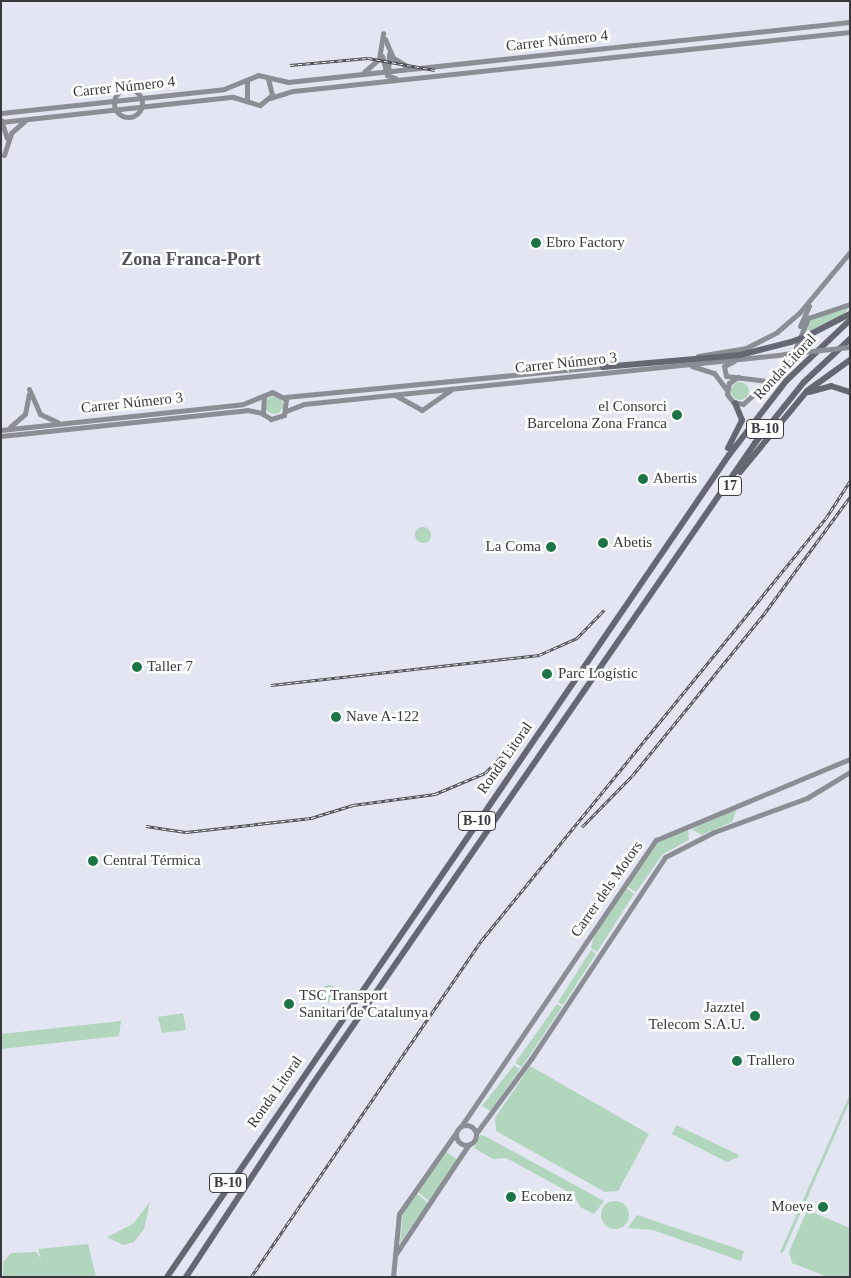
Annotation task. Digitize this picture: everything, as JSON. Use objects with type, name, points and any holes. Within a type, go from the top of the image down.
[{"type":"highway","points":[[603,367],[740,354],[791,342],[850,314]]},
{"type":"highway","name":"Ronda Litoral","points":[[165,1277],[708,483],[774,395],[850,320]]},
{"type":"highway","name":"Ronda Litoral","points":[[186,1277],[302,1099],[773,418],[850,339]]},
{"type":"highway","name":"B-10","points":[[763,440],[822,377],[850,360]]},
{"type":"highway","points":[[795,404],[822,387],[850,392]]},
{"type":"highway","points":[[708,483],[742,423],[735,403]]},
{"type":"highway","name":"17","points":[[695,530],[763,440]]},
{"type":"street","name":"Carrer Número 4","points":[[268,79],[284,82],[387,73],[850,22]]},
{"type":"street","name":"Carrer Número 4","points":[[270,98],[293,91],[850,32]]},
{"type":"street","points":[[379,82],[387,73],[389,53],[383,33],[382,53],[387,73],[401,80]]},
{"type":"street","points":[[361,74],[373,67],[382,53]]},
{"type":"street","points":[[389,53],[412,69]]},
{"type":"street","points":[[258,75],[268,79],[273,89],[270,98],[260,105],[247,100],[243,91],[247,80],[258,75]]},
{"type":"street","name":"Carrer Número 4","points":[[1,112],[228,88],[247,80]]},
{"type":"street","points":[[126,88],[136,91],[139,98],[140,107],[129,119],[116,110],[117,92],[126,88]]},
{"type":"street","name":"Carrer Número 4","points":[[2,121],[233,97],[247,100]]},
{"type":"street","points":[[3,146],[2,121],[12,111]]},
{"type":"street","points":[[3,146],[13,130],[28,119]]},
{"type":"street","points":[[802,337],[805,313],[821,288],[850,252]]},
{"type":"street","name":"Carrer Número 3","points":[[285,397],[603,367],[753,345],[787,325],[821,288]]},
{"type":"street","points":[[682,365],[710,371],[727,390],[735,403],[747,402],[769,379],[790,362],[812,315],[850,304]]},
{"type":"street","name":"Carrer Número 3","points":[[286,411],[300,404],[850,347]]},
{"type":"street","points":[[744,358],[723,368],[726,376],[749,380],[769,379]]},
{"type":"street","points":[[727,390],[738,377]]},
{"type":"street","points":[[749,380],[753,395]]},
{"type":"street","points":[[392,394],[422,410],[440,394],[460,387]]},
{"type":"street","points":[[3,430],[25,414],[29,388],[40,414],[62,424]]},
{"type":"street","points":[[276,392],[285,397],[286,411],[276,419],[263,414],[264,396],[276,392]]},
{"type":"street","name":"Carrer Número 3","points":[[3,430],[243,404],[264,396]]},
{"type":"street","name":"Carrer Número 3","points":[[1,436],[247,410],[263,414]]},
{"type":"street","name":"Carrer dels Motors","points":[[455,1134],[656,840],[850,759]]},
{"type":"street","name":"Carrer dels Motors","points":[[468,1144],[531,1059],[665,856],[714,832],[807,798],[850,772]]},
{"type":"street","points":[[462,1126],[477,1132]]},
{"type":"street","points":[[392,1277],[399,1214],[455,1134],[468,1144],[395,1255]]},
{"type":"green space","points":[[850,306],[844,314],[802,335],[811,319]]},
{"type":"green space","points":[[736,382],[744,382],[749,387],[747,398],[736,400],[731,395],[731,387]]},
{"type":"green space","points":[[274,396],[282,401],[283,405],[278,413],[274,414],[266,409],[265,405],[270,397]]},
{"type":"green space","points":[[420,527],[426,527],[431,532],[429,541],[420,543],[415,538],[415,532]]},
{"type":"green space","points":[[738,806],[732,822],[701,835],[692,829]]},
{"type":"green space","points":[[684,830],[688,830],[689,840],[663,854],[636,892],[627,886],[657,843]]},
{"type":"green space","points":[[626,888],[634,894],[597,952],[591,948],[594,935]]},
{"type":"green space","points":[[591,950],[596,954],[563,1005],[558,1002]]},
{"type":"green space","points":[[329,985],[335,988],[338,994],[335,1000],[329,1003],[323,1000],[320,994],[323,988]]},
{"type":"green space","points":[[557,1004],[562,1007],[522,1067],[515,1063]]},
{"type":"green space","points":[[183,1013],[186,1030],[162,1033],[158,1017]]},
{"type":"green space","points":[[121,1021],[119,1036],[1,1049],[1,1034]]},
{"type":"green space","points":[[514,1065],[520,1069],[491,1111],[482,1106]]},
{"type":"green space","points":[[530,1066],[649,1134],[618,1191],[605,1192],[496,1131],[495,1118]]},
{"type":"green space","points":[[850,1094],[850,1101],[783,1253],[780,1252]]},
{"type":"green space","points":[[676,1125],[739,1155],[727,1162],[672,1134]]},
{"type":"green space","points":[[480,1135],[604,1201],[594,1214],[580,1207],[574,1195],[506,1158],[493,1159],[474,1148]]},
{"type":"green space","points":[[445,1151],[458,1160],[429,1201],[417,1191]]},
{"type":"green space","points":[[416,1193],[428,1203],[400,1243],[403,1213]]},
{"type":"green space","points":[[615,1201],[625,1205],[629,1215],[625,1225],[615,1229],[605,1225],[601,1215],[605,1205]]},
{"type":"green space","points":[[150,1202],[144,1229],[134,1242],[123,1245],[107,1237],[133,1224]]},
{"type":"green space","points":[[807,1210],[850,1228],[850,1277],[828,1277],[792,1263],[789,1252]]},
{"type":"green space","points":[[637,1215],[744,1251],[741,1261],[653,1230],[628,1228]]},
{"type":"green space","points":[[88,1244],[96,1277],[3,1277],[3,1262],[11,1253],[36,1252],[41,1259],[38,1249]]},
{"type":"railway","points":[[290,65],[368,58],[435,70]]},
{"type":"railway","points":[[251,1277],[481,941],[826,518],[850,481]]},
{"type":"railway","points":[[582,827],[632,776],[764,614],[850,497]]},
{"type":"railway","points":[[271,685],[539,655],[577,638],[604,610]]},
{"type":"railway","points":[[146,826],[186,832],[311,818],[353,805],[435,794],[485,773],[525,733]]},
{"type":"place","name":"Ebro Factory","points":[[536,243]]},
{"type":"place","name":"el Consorci Barcelona Zona Franca","points":[[677,415]]},
{"type":"place","name":"Abertis","points":[[643,479]]},
{"type":"place","name":"Abetis","points":[[603,543]]},
{"type":"place","name":"La Coma","points":[[551,547]]},
{"type":"place","name":"Taller 7","points":[[137,667]]},
{"type":"place","name":"Parc Logístic","points":[[547,674]]},
{"type":"place","name":"Nave A-122","points":[[336,717]]},
{"type":"place","name":"Central Térmica","points":[[93,861]]},
{"type":"place","name":"TSC Transport Sanitari de Catalunya","points":[[289,1004]]},
{"type":"place","name":"Jazztel Telecom S.A.U.","points":[[755,1016]]},
{"type":"place","name":"Trallero","points":[[737,1061]]},
{"type":"place","name":"Ecobenz","points":[[511,1197]]},
{"type":"place","name":"Moeve","points":[[823,1207]]},
{"type":"district","name":"Zona Franca-Port","points":[[191,259]]}]
